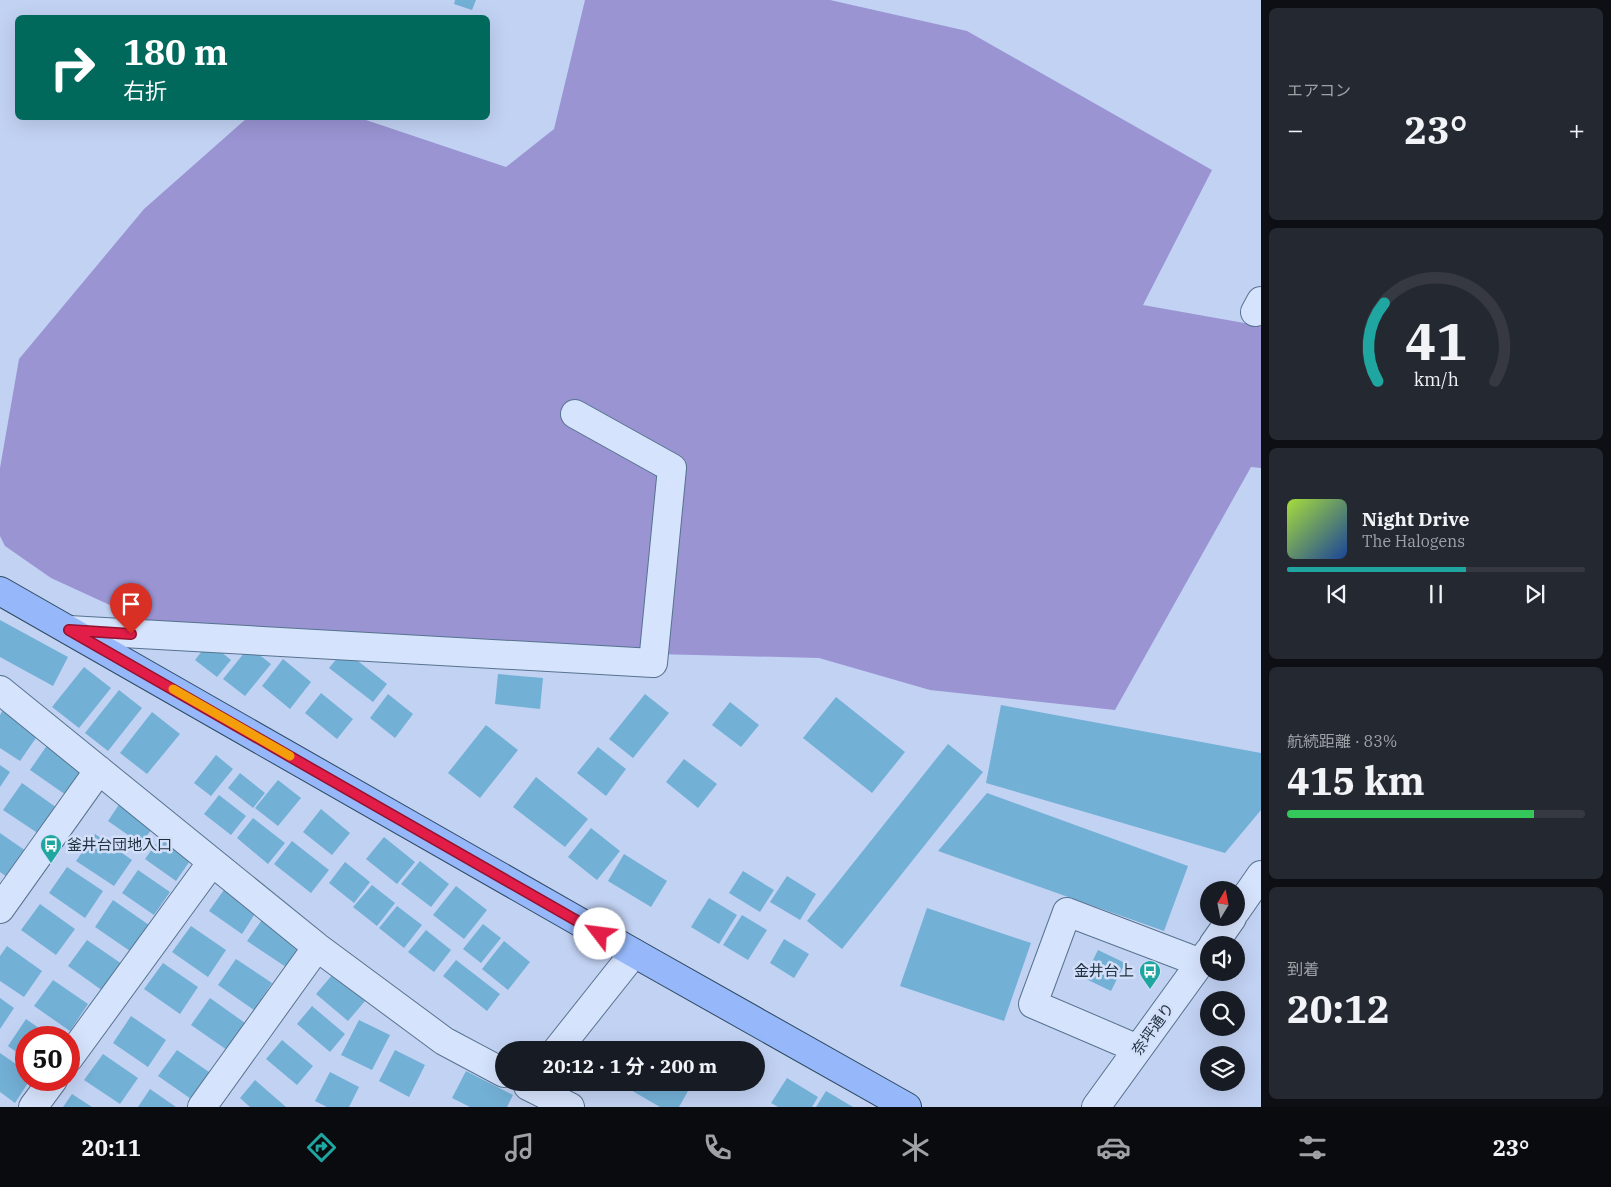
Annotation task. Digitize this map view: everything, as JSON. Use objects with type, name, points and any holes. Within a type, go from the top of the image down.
[{"type":"main road","points":[[0,591],[907,1107]]},
{"type":"street","points":[[69,630],[653,663],[672,468],[575,414]]},
{"type":"street","points":[[0,690],[317,947],[444,1041],[495,1068]]},
{"type":"street","points":[[0,908],[99,770]]},
{"type":"street","points":[[80,1043],[212,862]]},
{"type":"street","points":[[1245,898],[1261,875]]},
{"type":"street","points":[[1138,1049],[1033,1004],[1067,912],[1200,951]]},
{"type":"street","points":[[202,1107],[317,947]]},
{"type":"street","points":[[564,1041],[634,953]]},
{"type":"street","name":"奈坪通り","points":[[1096,1107],[1200,963]]},
{"type":"street","points":[[33,1107],[45,1091]]},
{"type":"street","points":[[540,1091],[570,1107]]},
{"type":"shaded area","points":[[585,0],[830,0],[967,31],[1212,170],[1143,305],[1261,326],[1261,468],[1251,467],[1115,710],[930,690],[819,658],[454,649],[162,629],[51,578],[5,546],[0,536],[0,468],[19,359],[144,209],[245,120],[366,120],[506,167],[554,129]]},
{"type":"building","points":[[455,0],[476,0],[472,10],[454,4]]},
{"type":"building","points":[[0,620],[68,657],[53,686],[0,657]]},
{"type":"building","points":[[209,642],[231,660],[217,677],[195,660]]},
{"type":"building","points":[[249,647],[271,664],[245,696],[223,679]]},
{"type":"building","points":[[344,650],[387,684],[373,702],[329,668]]},
{"type":"building","points":[[283,659],[311,682],[290,709],[262,686]]},
{"type":"building","points":[[84,667],[111,688],[79,728],[52,707]]},
{"type":"building","points":[[498,674],[543,678],[540,709],[495,704]]},
{"type":"building","points":[[119,690],[142,708],[108,751],[85,733]]},
{"type":"building","points":[[321,693],[353,719],[337,739],[305,713]]},
{"type":"building","points":[[388,694],[413,714],[395,738],[370,718]]},
{"type":"building","points":[[645,694],[669,713],[633,758],[609,739]]},
{"type":"building","points":[[836,697],[905,752],[872,793],[803,738]]},
{"type":"building","points":[[730,702],[759,725],[741,747],[712,725]]},
{"type":"building","points":[[1001,705],[1261,753],[1261,810],[1225,853],[986,783]]},
{"type":"building","points":[[3,710],[38,735],[20,761],[0,748],[0,715]]},
{"type":"building","points":[[152,712],[180,734],[147,774],[120,753]]},
{"type":"building","points":[[486,725],[518,750],[480,798],[448,773]]},
{"type":"building","points":[[48,744],[84,768],[66,795],[30,770]]},
{"type":"building","points":[[948,744],[983,772],[842,949],[807,921]]},
{"type":"building","points":[[598,747],[626,769],[606,796],[577,773]]},
{"type":"building","points":[[216,755],[233,769],[211,796],[194,783]]},
{"type":"building","points":[[684,759],[717,784],[698,808],[666,782]]},
{"type":"building","points":[[0,765],[10,772],[0,787]]},
{"type":"building","points":[[240,773],[265,793],[253,808],[228,788]]},
{"type":"building","points":[[536,777],[588,819],[565,847],[513,807]]},
{"type":"building","points":[[278,780],[301,798],[278,826],[255,808]]},
{"type":"building","points":[[22,783],[57,808],[39,834],[3,810]]},
{"type":"building","points":[[987,793],[1188,866],[1164,931],[938,851]]},
{"type":"building","points":[[219,795],[246,816],[231,835],[204,814]]},
{"type":"building","points":[[122,800],[156,823],[141,844],[108,821]]},
{"type":"building","points":[[321,809],[350,833],[332,855],[303,832]]},
{"type":"building","points":[[253,818],[285,843],[268,864],[237,838]]},
{"type":"building","points":[[591,828],[620,851],[597,880],[568,857]]},
{"type":"building","points":[[0,833],[26,851],[7,877],[0,872]]},
{"type":"building","points":[[95,834],[132,860],[114,886],[76,861]]},
{"type":"building","points":[[161,837],[192,858],[176,881],[145,859]]},
{"type":"building","points":[[384,837],[415,862],[397,884],[366,859]]},
{"type":"building","points":[[292,841],[329,870],[311,893],[274,864]]},
{"type":"building","points":[[624,854],[667,881],[651,907],[608,881]]},
{"type":"building","points":[[420,861],[449,884],[431,907],[401,884]]},
{"type":"building","points":[[345,862],[370,882],[354,903],[329,883]]},
{"type":"building","points":[[67,867],[103,891],[85,918],[49,893]]},
{"type":"building","points":[[138,870],[170,892],[154,915],[122,893]]},
{"type":"building","points":[[743,871],[774,890],[760,912],[729,893]]},
{"type":"building","points":[[787,876],[816,894],[800,920],[770,902]]},
{"type":"building","points":[[372,885],[395,903],[377,926],[353,907]]},
{"type":"building","points":[[456,886],[487,910],[464,939],[433,915]]},
{"type":"building","points":[[226,887],[258,909],[242,934],[209,911]]},
{"type":"building","points":[[709,898],[737,915],[719,944],[691,927]]},
{"type":"building","points":[[113,900],[149,925],[130,951],[95,927]]},
{"type":"building","points":[[40,904],[75,929],[56,955],[21,930]]},
{"type":"building","points":[[397,906],[422,925],[404,948],[379,928]]},
{"type":"building","points":[[927,908],[1031,943],[1004,1021],[900,986]]},
{"type":"building","points":[[742,915],[767,930],[748,960],[723,945]]},
{"type":"building","points":[[264,917],[302,944],[286,967],[247,941]]},
{"type":"building","points":[[483,924],[501,938],[481,963],[463,949]]},
{"type":"building","points":[[191,926],[226,950],[208,977],[172,952]]},
{"type":"building","points":[[426,930],[451,950],[434,972],[408,952]]},
{"type":"building","points":[[784,939],[809,954],[794,978],[770,963]]},
{"type":"building","points":[[87,940],[122,964],[103,991],[68,966]]},
{"type":"building","points":[[504,941],[530,962],[508,990],[482,969]]},
{"type":"building","points":[[7,946],[42,971],[24,997],[0,981],[0,956]]},
{"type":"building","points":[[1098,950],[1125,963],[1111,991],[1084,978]]},
{"type":"building","points":[[236,959],[272,983],[254,1010],[218,985]]},
{"type":"building","points":[[456,960],[500,994],[487,1011],[443,976]]},
{"type":"building","points":[[163,963],[198,987],[180,1014],[144,989]]},
{"type":"building","points":[[333,974],[365,1001],[348,1021],[316,994]]},
{"type":"building","points":[[53,980],[88,1004],[73,1026],[63,1026],[34,1006]]},
{"type":"building","points":[[0,998],[14,1008],[0,1029]]},
{"type":"building","points":[[210,998],[245,1023],[227,1050],[191,1025]]},
{"type":"building","points":[[312,1006],[345,1034],[330,1052],[297,1024]]},
{"type":"building","points":[[131,1016],[166,1040],[148,1067],[113,1043]]},
{"type":"building","points":[[26,1019],[36,1026],[21,1026]]},
{"type":"building","points":[[359,1020],[390,1035],[372,1070],[341,1055]]},
{"type":"building","points":[[15,1036],[15,1051],[8,1046]]},
{"type":"building","points":[[282,1040],[313,1066],[297,1085],[266,1059]]},
{"type":"building","points":[[177,1050],[212,1074],[194,1101],[158,1076]]},
{"type":"building","points":[[395,1050],[425,1065],[409,1097],[379,1081]]},
{"type":"building","points":[[0,1053],[15,1063],[15,1091],[23,1091],[15,1103],[0,1092]]},
{"type":"building","points":[[103,1054],[138,1078],[120,1104],[84,1080]]},
{"type":"building","points":[[466,1071],[495,1086],[495,1091],[505,1091],[513,1095],[507,1107],[470,1107],[452,1098]]},
{"type":"building","points":[[330,1072],[359,1087],[349,1107],[327,1107],[315,1101]]},
{"type":"building","points":[[787,1078],[818,1097],[812,1107],[778,1107],[771,1103]]},
{"type":"building","points":[[255,1080],[286,1107],[250,1107],[240,1098]]},
{"type":"building","points":[[150,1089],[176,1107],[138,1107]]},
{"type":"building","points":[[632,1091],[688,1091],[679,1107],[660,1107]]},
{"type":"building","points":[[826,1091],[853,1107],[816,1107]]},
{"type":"building","points":[[72,1094],[92,1107],[63,1107]]},
{"type":"slow traffic","points":[[173,689],[290,756]]},
{"type":"place","name":"釜井台団地入口","points":[[51,864]]},
{"type":"place","name":"金井台上","points":[[1150,990]]},
{"type":"route","points":[[131,634],[69,630],[600,934]]}]
